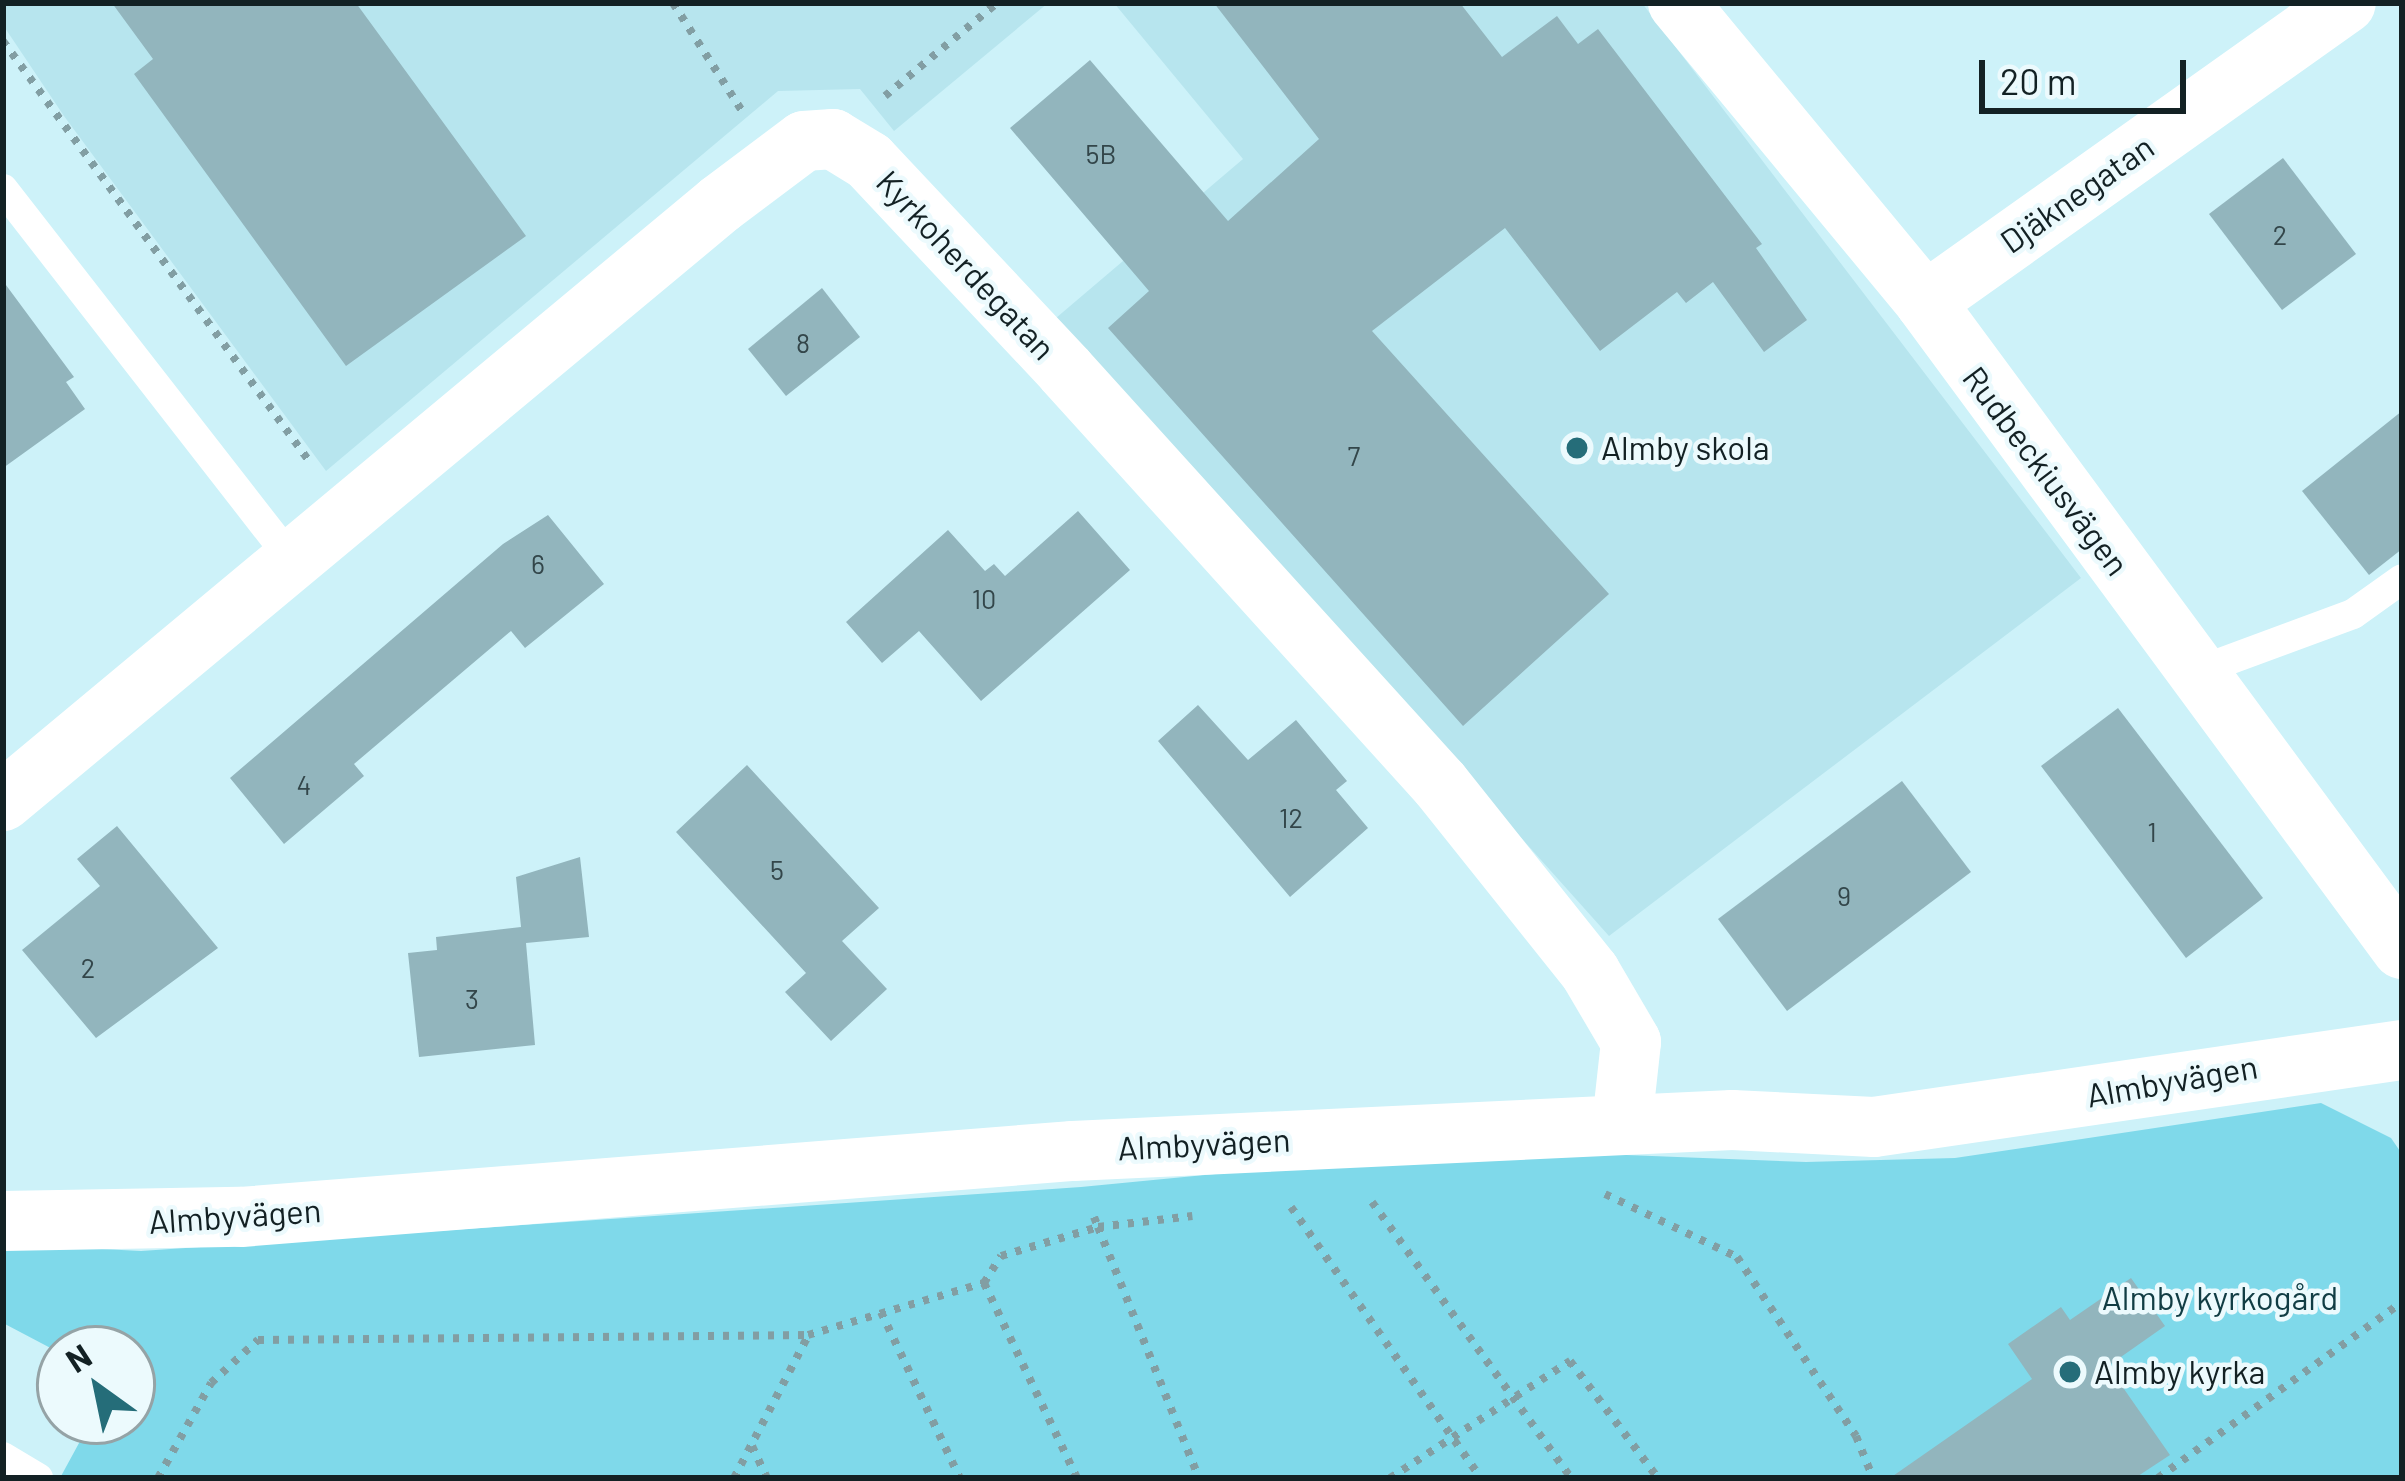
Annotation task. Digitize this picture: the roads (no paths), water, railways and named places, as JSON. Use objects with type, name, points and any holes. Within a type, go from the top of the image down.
[{"type":"street","name":"Rudbeckiusvägen","points":[[1678,3],[1925,302],[2402,949]]},
{"type":"street","name":"Djäknegatan","points":[[1925,302],[2346,3]]},
{"type":"street","name":"Kyrkoherdegatan","points":[[291,559],[775,163],[804,141],[833,139],[869,161],[1065,370],[1440,784],[1522,886],[1590,971],[1631,1042],[1622,1124]]},
{"type":"street","points":[[3,800],[291,559]]},
{"type":"street","name":"Almbyvägen","points":[[3,1221],[241,1217],[1073,1151],[1622,1124],[1874,1127],[2402,1050]]},
{"type":"lane","points":[[3,189],[291,559]]},
{"type":"lane","points":[[2196,672],[2353,614],[2402,579]]},
{"type":"lane","points":[[3,1457],[38,1478]]},
{"type":"place","name":"Almby skola","points":[[1577,448]]},
{"type":"place","name":"Almby kyrka","points":[[2070,1372]]},
{"type":"park label","name":"Almby kyrkogård","points":[[2220,1298]]}]
